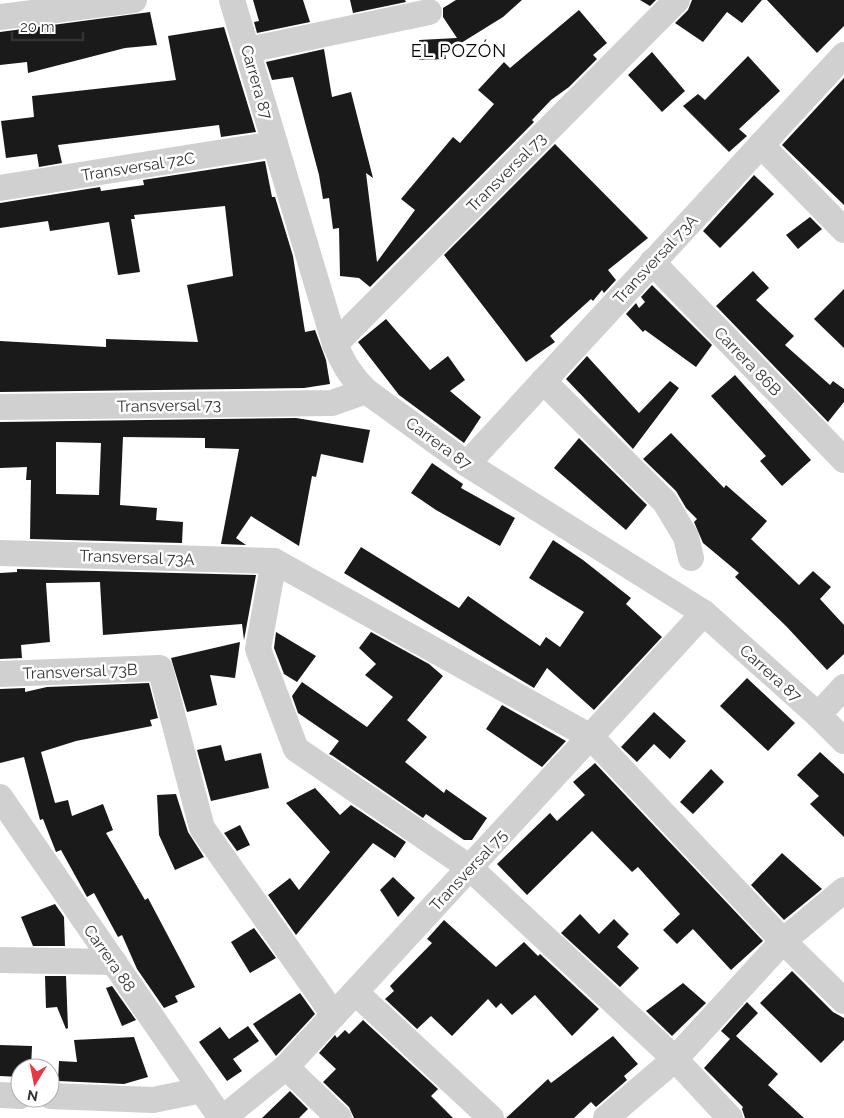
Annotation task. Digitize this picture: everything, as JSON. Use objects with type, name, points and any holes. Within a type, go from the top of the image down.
[{"type":"street","points":[[0,17],[134,0]]},
{"type":"street","name":"Carrera 87","points":[[232,0],[335,344],[344,365],[366,391],[467,464],[704,614],[818,715],[844,741]]},
{"type":"street","name":"Transversal 73","points":[[335,344],[677,0]]},
{"type":"street","points":[[248,50],[430,12]]},
{"type":"street","name":"Transversal 73A","points":[[467,464],[844,55]]},
{"type":"street","name":"Transversal 72C","points":[[0,188],[275,144]]},
{"type":"street","points":[[761,145],[844,230]]},
{"type":"street","name":"Carrera 86B","points":[[652,262],[844,460]]},
{"type":"street","points":[[543,381],[665,502],[686,537],[691,558]]},
{"type":"street","name":"Transversal 73","points":[[0,407],[332,403],[366,391]]},
{"type":"street","name":"Transversal 73A","points":[[0,553],[274,561]]},
{"type":"street","points":[[730,1118],[675,1059],[470,868],[296,749],[258,649],[274,561],[591,737],[784,941],[844,1001]]},
{"type":"street","name":"Transversal 75","points":[[222,1118],[286,1067],[704,614]]},
{"type":"street","name":"Transversal 73B","points":[[0,674],[160,668],[202,828],[334,1014]]},
{"type":"street","points":[[818,715],[844,687]]},
{"type":"street","name":"Carrera 88","points":[[1,802],[222,1118]]},
{"type":"street","points":[[606,1118],[675,1059],[784,941],[844,890]]},
{"type":"street","points":[[0,960],[114,962]]},
{"type":"street","points":[[355,992],[491,1118]]},
{"type":"street","points":[[286,1067],[339,1118]]},
{"type":"street","points":[[60,1096],[153,1100],[202,1090]]},
{"type":"building","points":[[253,0],[303,0],[310,22],[257,33],[254,22],[259,21]]},
{"type":"building","points":[[350,0],[405,0],[406,2],[353,13]]},
{"type":"building","points":[[456,0],[522,0],[503,17],[445,53],[446,59],[419,60],[419,40],[457,38],[443,17],[443,8]]},
{"type":"building","points":[[640,0],[656,0],[650,6]]},
{"type":"building","points":[[692,0],[762,0],[742,23],[727,12],[703,42],[675,23],[688,10]]},
{"type":"building","points":[[767,0],[844,0],[844,26],[817,53]]},
{"type":"building","points":[[579,10],[607,43],[593,55],[597,59],[569,87],[551,100],[532,120],[534,122],[370,287],[359,278],[340,276],[339,228],[333,229],[329,198],[323,199],[319,175],[293,77],[272,80],[266,62],[324,49],[332,97],[351,92],[373,178],[366,173],[377,262],[415,210],[401,199],[453,137],[460,143],[494,104],[478,90],[504,62],[510,68]]},
{"type":"building","points":[[150,12],[157,45],[125,48],[28,73],[27,62],[0,65],[0,32]]},
{"type":"building","points":[[224,27],[256,132],[221,137],[219,125],[58,145],[62,163],[39,167],[37,154],[6,158],[1,121],[34,117],[32,96],[176,80],[168,36]]},
{"type":"building","points":[[652,52],[685,91],[662,112],[628,75]]},
{"type":"building","points":[[748,56],[780,91],[739,129],[747,136],[729,152],[683,106],[698,94],[705,100]]},
{"type":"building","points":[[844,78],[844,205],[782,145]]},
{"type":"building","points":[[555,144],[648,238],[608,270],[616,280],[604,293],[602,290],[593,301],[591,299],[550,336],[555,342],[526,362],[444,255]]},
{"type":"building","points":[[265,161],[272,197],[275,197],[293,256],[305,332],[315,330],[326,360],[330,384],[304,388],[0,392],[0,341],[106,347],[106,339],[198,342],[187,285],[233,276],[225,206],[134,215],[135,219],[131,219],[140,272],[118,275],[109,222],[50,231],[48,221],[0,228],[0,203],[100,187],[101,191],[144,185],[143,180]]},
{"type":"building","points":[[754,175],[774,194],[720,248],[703,231]]},
{"type":"building","points":[[810,217],[822,229],[798,249],[786,235]]},
{"type":"building","points":[[753,271],[769,288],[756,300],[794,336],[785,345],[830,385],[833,381],[844,389],[844,402],[828,422],[716,306]]},
{"type":"building","points":[[652,285],[712,345],[696,367],[645,330],[643,332],[626,314],[636,303],[639,308],[645,302],[641,297]]},
{"type":"building","points":[[844,289],[844,348],[814,319]]},
{"type":"building","points":[[386,319],[430,370],[448,356],[465,380],[450,391],[481,417],[464,443],[399,395],[358,342]]},
{"type":"building","points":[[587,356],[639,413],[670,381],[679,388],[633,449],[566,379]]},
{"type":"building","points":[[735,375],[811,460],[782,486],[760,461],[766,456],[711,396]]},
{"type":"building","points":[[296,418],[370,430],[363,463],[321,454],[316,477],[312,476],[299,546],[251,516],[236,538],[246,545],[221,544],[239,449],[205,448],[205,438],[123,437],[120,505],[157,508],[156,520],[183,522],[182,543],[30,539],[31,480],[26,480],[27,467],[0,468],[0,422]],"holes":[[[56,442],[101,443],[99,495],[56,494]]]},
{"type":"building","points":[[671,433],[724,488],[726,485],[767,521],[751,539],[799,585],[813,571],[831,587],[820,599],[844,625],[844,654],[827,670],[786,626],[735,577],[739,573],[703,543],[694,522],[697,519],[686,508],[676,491],[643,459]]},
{"type":"building","points":[[579,438],[647,505],[626,530],[554,468]]},
{"type":"building","points":[[432,463],[463,484],[461,488],[515,518],[500,546],[436,510],[411,493]]},
{"type":"building","points":[[553,540],[583,560],[631,598],[626,604],[662,637],[594,710],[547,668],[534,688],[344,573],[361,547],[459,608],[468,596],[540,646],[546,637],[560,647],[584,612],[529,578]]},
{"type":"building","points":[[17,569],[256,575],[244,640],[242,624],[103,635],[100,582],[46,583],[50,642],[21,645],[22,658],[0,659],[0,573],[17,572]]},
{"type":"building","points":[[276,632],[316,656],[297,682],[284,674],[274,648]]},
{"type":"building","points":[[371,632],[429,664],[443,676],[407,720],[427,737],[405,762],[444,793],[446,789],[487,818],[472,840],[464,840],[426,814],[423,818],[329,754],[339,741],[298,713],[292,696],[302,682],[367,727],[393,697],[365,675],[376,664],[359,648]]},
{"type":"building","points":[[240,642],[235,678],[210,675],[217,705],[187,712],[171,658]]},
{"type":"building","points":[[747,678],[795,723],[768,751],[720,706]]},
{"type":"building","points":[[149,683],[158,718],[150,720],[152,726],[76,741],[41,752],[55,803],[68,800],[72,816],[103,804],[113,830],[106,833],[145,900],[148,898],[195,987],[175,996],[178,1002],[164,1008],[137,969],[122,935],[118,937],[94,893],[87,897],[61,850],[56,852],[43,819],[40,820],[24,757],[0,763],[0,689],[25,688],[25,692],[47,687]]},
{"type":"building","points":[[502,705],[566,741],[542,767],[486,729]]},
{"type":"building","points":[[654,712],[686,741],[670,759],[654,744],[637,762],[621,747]]},
{"type":"building","points":[[221,745],[225,761],[261,753],[269,788],[211,801],[197,750]]},
{"type":"building","points":[[820,752],[844,774],[844,837],[810,804],[819,796],[797,775]]},
{"type":"building","points":[[595,763],[763,941],[731,970],[693,929],[677,944],[663,930],[680,914],[638,867],[632,872],[592,831],[527,895],[497,864],[550,813],[557,821],[585,795],[573,782]]},
{"type":"building","points":[[711,769],[724,782],[693,814],[680,802]]},
{"type":"building","points":[[315,788],[340,815],[351,805],[406,842],[395,858],[373,843],[296,935],[268,895],[290,878],[299,890],[330,852],[286,803]]},
{"type":"building","points":[[176,794],[188,832],[204,857],[175,870],[159,835],[157,795]]},
{"type":"building","points":[[240,825],[250,845],[237,851],[224,833]]},
{"type":"building","points":[[782,853],[822,889],[784,920],[751,885]]},
{"type":"building","points":[[393,877],[415,898],[398,917],[380,890]]},
{"type":"building","points":[[55,904],[64,917],[65,946],[33,946],[21,917]]},
{"type":"building","points":[[580,914],[599,934],[614,919],[629,934],[617,947],[639,968],[620,987],[561,933]]},
{"type":"building","points":[[444,920],[496,967],[524,942],[538,956],[540,954],[599,1009],[572,1036],[535,995],[512,1015],[501,1003],[496,1008],[488,999],[452,1036],[431,1016],[417,1029],[385,999],[394,991],[390,986],[432,943],[427,939]]},
{"type":"building","points":[[254,928],[276,958],[250,973],[231,942]]},
{"type":"building","points":[[792,971],[833,1012],[844,1018],[844,1040],[821,1063],[760,1003]]},
{"type":"building","points":[[45,976],[66,976],[68,1028],[66,1029],[57,1007],[46,1008]]},
{"type":"building","points":[[683,983],[706,1003],[672,1036],[646,1011]]},
{"type":"building","points":[[112,986],[136,1020],[122,1026],[106,988]]},
{"type":"building","points":[[300,993],[315,1014],[276,1056],[253,1024]]},
{"type":"building","points":[[747,1002],[758,1013],[736,1036],[778,1074],[768,1085],[804,1118],[745,1118],[743,1107],[704,1068],[730,1039],[721,1031]]},
{"type":"building","points":[[363,1020],[438,1089],[431,1096],[453,1118],[354,1118],[349,1107],[323,1082],[336,1069],[319,1053],[335,1035],[337,1038],[345,1030],[349,1034]]},
{"type":"building","points":[[248,1026],[259,1041],[233,1059],[242,1071],[227,1081],[199,1042],[220,1027],[229,1039]]},
{"type":"building","points":[[613,1036],[638,1064],[624,1076],[627,1080],[596,1107],[591,1102],[574,1118],[506,1118],[548,1079],[551,1083]]},
{"type":"building","points":[[134,1037],[148,1077],[124,1084],[60,1081],[60,1061],[77,1062],[74,1040]]},
{"type":"building","points":[[0,1045],[32,1046],[31,1058],[10,1058],[10,1076],[0,1076]]},
{"type":"building","points":[[290,1091],[308,1109],[299,1118],[262,1118]]},
{"type":"district","name":"EL POZÓN","points":[[459,51]]}]
